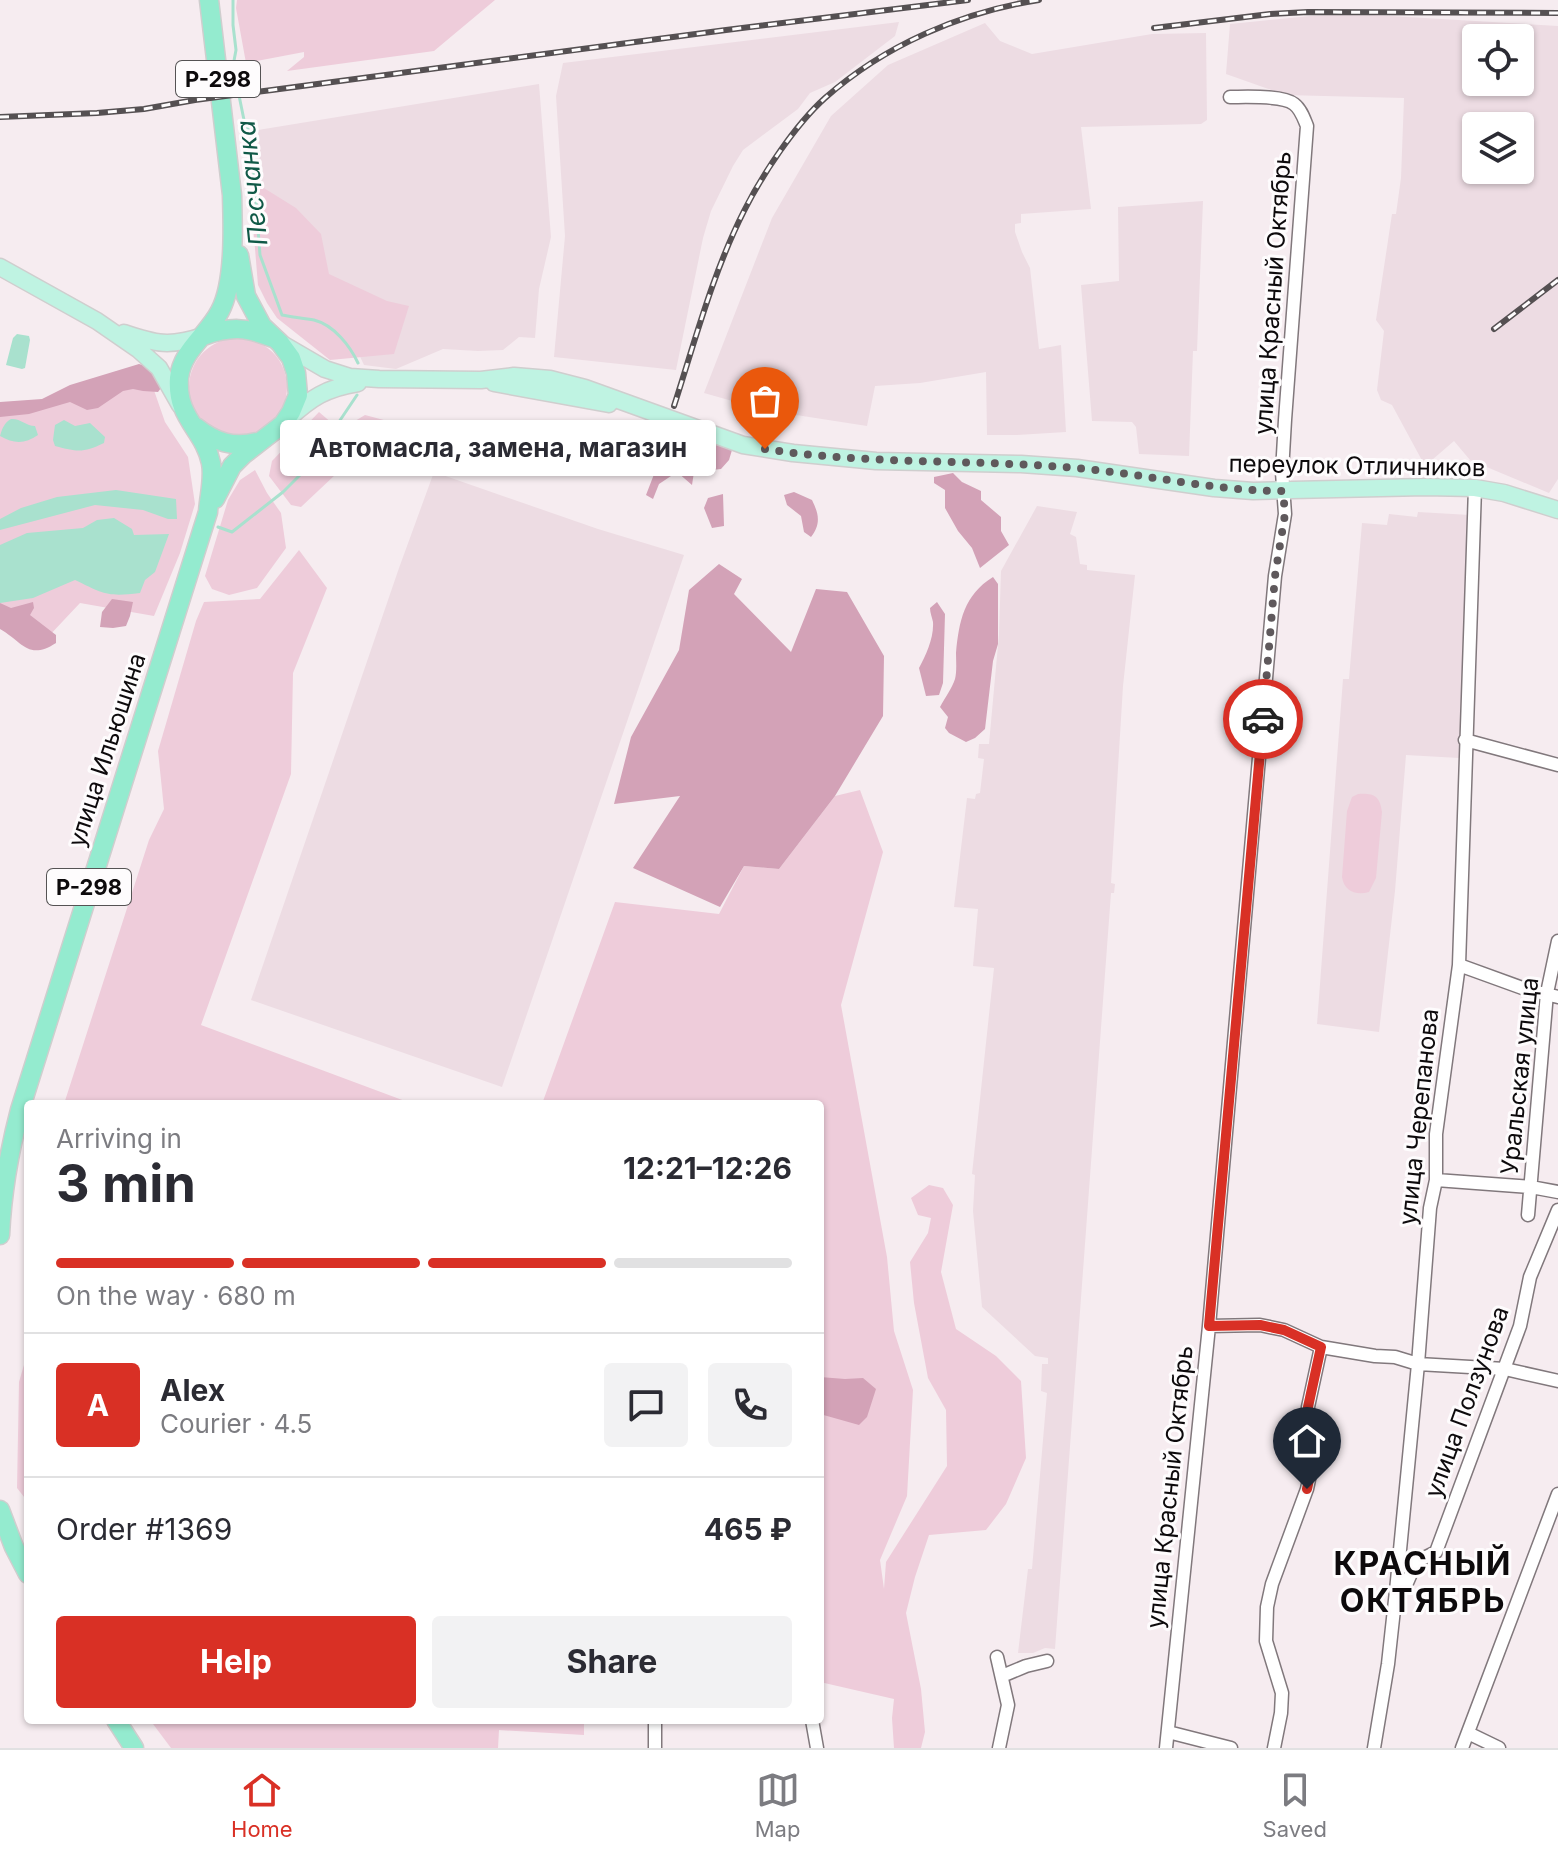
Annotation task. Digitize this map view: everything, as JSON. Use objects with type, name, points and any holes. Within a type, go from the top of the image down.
[{"type":"highway","name":"Р-298","points":[[208,512],[237,460],[283,424],[295,404],[298,382],[291,358],[257,318],[246,296],[233,221],[209,0]]},
{"type":"highway","name":"Р-298","points":[[208,512],[211,463],[205,446],[185,413],[178,389],[180,369],[192,347],[215,320],[226,297],[233,221]]},
{"type":"highway","points":[[203,336],[235,328],[248,329],[277,340]]},
{"type":"highway","points":[[185,413],[208,435],[223,443],[246,445],[259,442]]},
{"type":"highway","name":"улица Ильюшина","points":[[0,1235],[5,1176],[20,1110],[208,512]]},
{"type":"highway","points":[[0,1510],[24,1566]]},
{"type":"highway","points":[[119,1724],[134,1748]]},
{"type":"main road","points":[[0,267],[104,326],[153,362],[185,413]]},
{"type":"main road","points":[[104,326],[157,344],[172,344],[203,336]]},
{"type":"main road","points":[[277,340],[332,372],[379,379]]},
{"type":"main road","name":"переулок Отличников","points":[[379,379],[481,380],[634,406],[743,445],[793,453],[876,461],[1077,468],[1253,491],[1475,488],[1504,493],[1558,510]]},
{"type":"main road","points":[[283,424],[311,399],[328,390],[379,379]]},
{"type":"street","name":"улица Красный Октябрь","points":[[1166,1748],[1209,1326],[1275,576],[1285,514],[1285,420],[1307,126],[1293,102],[1276,98],[1230,97]]},
{"type":"street","name":"улица Черепанова","points":[[1374,1748],[1396,1591],[1430,1208],[1436,1180],[1436,1134],[1459,965],[1475,488]]},
{"type":"street","points":[[1465,740],[1558,765]]},
{"type":"street","name":"Уральская улица","points":[[1528,1215],[1558,941]]},
{"type":"street","points":[[1459,965],[1528,990],[1553,995]]},
{"type":"street","points":[[1436,1180],[1558,1192]]},
{"type":"street","name":"улица Ползунова","points":[[1396,1591],[1406,1585],[1416,1562],[1436,1552],[1520,1326],[1530,1277],[1558,1210]]},
{"type":"street","points":[[1209,1326],[1260,1325],[1284,1330],[1321,1347],[1395,1357],[1418,1364],[1505,1369],[1558,1381]]},
{"type":"street","points":[[1274,1748],[1282,1693],[1266,1641],[1267,1607],[1272,1584],[1309,1480],[1308,1407],[1321,1347]]},
{"type":"street","points":[[1462,1748],[1558,1494]]},
{"type":"street","points":[[997,1657],[1008,1705],[999,1748]]},
{"type":"street","points":[[1002,1676],[1047,1661]]},
{"type":"street","points":[[655,1724],[655,1748]]},
{"type":"street","points":[[813,1724],[817,1748]]},
{"type":"street","points":[[1168,1732],[1231,1748]]},
{"type":"street","points":[[1468,1733],[1499,1748]]},
{"type":"shaded area","points":[[237,0],[495,0],[434,51],[287,71],[304,57],[304,52],[246,63]]},
{"type":"shaded area","points":[[1357,14],[1524,24],[1462,24],[1462,96],[1534,96],[1534,25],[1558,26],[1558,479],[1549,493],[1470,460],[1454,441],[1425,466],[1392,405],[1381,400],[1377,390],[1384,331],[1376,320],[1392,214],[1396,214],[1401,178],[1404,98],[1285,95],[1226,74],[1230,24]]},
{"type":"shaded area","points":[[899,22],[895,36],[835,82],[810,93],[798,109],[743,150],[711,211],[676,370],[554,357],[565,236],[556,96],[563,63]]},
{"type":"shaded area","points":[[985,23],[1000,41],[1032,54],[1152,34],[1206,33],[1207,120],[1201,124],[1081,127],[1091,209],[1021,214],[1021,223],[1015,224],[1015,232],[1030,268],[1039,349],[1061,345],[1066,432],[987,435],[986,372],[920,383],[875,386],[867,426],[764,410],[704,393],[772,218],[831,116],[888,65]]},
{"type":"shaded area","points":[[539,84],[551,237],[539,289],[535,338],[519,337],[503,350],[443,349],[396,369],[364,365],[348,331],[263,219],[258,130]]},
{"type":"shaded area","points":[[259,185],[296,208],[321,234],[329,274],[387,301],[409,306],[394,354],[330,360],[277,318],[258,285],[251,200]]},
{"type":"shaded area","points":[[1203,201],[1189,456],[1139,454],[1136,427],[1132,422],[1092,421],[1081,285],[1119,281],[1118,207]]},
{"type":"shaded area","points":[[17,334],[29,336],[30,340],[25,368],[22,369],[6,365],[13,338]]},
{"type":"shaded area","points":[[238,338],[257,342],[273,352],[283,368],[287,387],[283,406],[273,422],[257,432],[238,436],[219,432],[203,422],[193,406],[189,387],[193,368],[203,352],[219,342]]},
{"type":"shaded area","points":[[139,364],[153,368],[161,388],[158,392],[133,389],[123,391],[98,408],[87,410],[70,402],[29,414],[0,417],[0,402],[42,399],[70,385]]},
{"type":"shaded area","points":[[149,376],[165,422],[188,457],[195,504],[180,553],[154,616],[80,603],[47,638],[0,613],[0,406],[60,398]]},
{"type":"shaded area","points":[[319,412],[340,430],[365,415],[395,423],[383,449],[335,475],[301,507],[291,505],[269,476],[272,461]]},
{"type":"shaded area","points":[[11,419],[35,426],[38,435],[19,442],[0,436]]},
{"type":"shaded area","points":[[64,420],[75,426],[90,423],[105,437],[104,443],[80,450],[55,446],[55,425]]},
{"type":"shaded area","points":[[713,438],[723,441],[732,450],[729,460],[721,469],[694,472],[692,485],[677,472],[659,484],[653,499],[646,495],[663,451],[673,453],[696,441]]},
{"type":"shaded area","points":[[255,470],[281,513],[286,548],[257,588],[229,595],[212,589],[205,576],[228,500],[240,480]]},
{"type":"shaded area","points":[[434,472],[598,529],[684,555],[502,1087],[251,1000]]},
{"type":"shaded area","points":[[953,473],[962,482],[981,491],[981,500],[1001,517],[1001,531],[1009,545],[980,568],[972,548],[945,508],[945,490],[934,483],[934,477]]},
{"type":"shaded area","points":[[116,490],[176,499],[177,519],[143,510],[95,505],[0,530],[0,519],[21,508],[57,497]]},
{"type":"shaded area","points":[[794,492],[812,500],[816,510],[818,523],[811,537],[804,532],[801,516],[787,505],[784,495]]},
{"type":"shaded area","points":[[723,494],[724,526],[712,528],[704,508],[708,498]]},
{"type":"shaded area","points":[[1037,506],[1077,512],[1070,534],[1076,537],[1080,564],[1087,565],[1087,570],[1135,575],[1123,686],[1111,883],[1115,884],[1114,893],[1111,893],[1055,1649],[1018,1653],[1028,1569],[1032,1569],[1047,1393],[1041,1391],[1042,1364],[1048,1364],[1048,1358],[1035,1356],[982,1307],[973,1211],[975,1175],[972,1174],[994,968],[973,966],[978,909],[954,907],[967,798],[975,799],[976,794],[980,793],[984,759],[978,758],[979,744],[989,744],[1001,571]]},
{"type":"shaded area","points":[[1418,512],[1470,515],[1459,758],[1406,755],[1379,1032],[1317,1024],[1343,679],[1349,679],[1362,523],[1387,525],[1389,514],[1417,517]]},
{"type":"shaded area","points":[[114,518],[132,529],[134,535],[169,534],[155,572],[145,580],[140,593],[106,593],[75,580],[33,598],[0,603],[0,545],[27,533],[83,528],[97,520]]},
{"type":"shaded area","points":[[299,550],[327,588],[293,673],[291,774],[201,1025],[402,1100],[65,1100],[149,840],[164,809],[158,751],[196,621],[204,602],[260,599]]},
{"type":"shaded area","points":[[719,564],[742,579],[734,594],[791,652],[816,589],[847,592],[884,656],[883,716],[835,796],[779,869],[744,866],[720,907],[633,868],[680,796],[614,804],[631,737],[679,650],[689,590]]},
{"type":"shaded area","points":[[993,577],[998,584],[998,644],[985,729],[966,742],[945,728],[948,717],[940,707],[955,679],[957,641],[965,610],[975,592]]},
{"type":"shaded area","points":[[112,599],[133,602],[126,626],[100,627],[102,612]]},
{"type":"shaded area","points":[[33,602],[30,615],[56,635],[56,643],[39,650],[26,648],[0,629],[0,603],[11,608]]},
{"type":"shaded area","points":[[937,602],[945,614],[943,683],[939,695],[926,696],[919,668],[932,634],[930,608]]},
{"type":"shaded area","points":[[860,790],[883,852],[841,1005],[887,1257],[894,1331],[913,1390],[907,1496],[880,1560],[884,1589],[886,1562],[947,1466],[946,1410],[928,1378],[910,1262],[928,1233],[931,1218],[918,1215],[911,1198],[929,1185],[943,1188],[953,1205],[941,1272],[956,1329],[996,1356],[1021,1381],[1026,1458],[1006,1504],[986,1530],[929,1535],[915,1577],[906,1613],[921,1689],[925,1732],[921,1748],[894,1748],[894,1699],[824,1683],[824,1100],[543,1100],[615,902],[719,914],[744,866],[779,869],[835,796]]},
{"type":"shaded area","points":[[1358,794],[1375,797],[1380,802],[1382,812],[1376,878],[1369,892],[1360,893],[1348,889],[1342,877],[1347,811],[1352,797]]},
{"type":"shaded area","points":[[24,1365],[24,1497],[17,1488],[19,1382]]},
{"type":"shaded area","points":[[824,1377],[863,1378],[876,1389],[867,1417],[859,1425],[824,1415]]},
{"type":"shaded area","points":[[153,1724],[584,1724],[584,1735],[499,1730],[498,1748],[171,1748]]},
{"type":"waterway","name":"Песчанка","points":[[233,0],[236,50],[233,66],[244,120],[251,136],[260,255],[282,315],[314,320],[328,326],[346,343],[358,363]]},
{"type":"waterway","name":"Песчанка","points":[[218,527],[232,532],[283,492],[310,465],[357,395]]},
{"type":"railway","points":[[0,117],[144,109],[968,0]]},
{"type":"railway","points":[[674,406],[705,307],[733,234],[770,167],[814,109],[873,62],[925,34],[981,13],[1039,0]]},
{"type":"railway","points":[[1154,28],[1308,12],[1558,13]]},
{"type":"railway","points":[[1494,329],[1558,280]]},
{"type":"way so far","points":[[765,449],[876,461],[1077,468],[1214,488],[1283,491],[1285,514],[1275,576],[1263,719]]},
{"type":"place","name":"Автомасла, замена, магазин","points":[[765,449]]},
{"type":"district","name":"КРАСНЫЙ ОКТЯБРЬ","points":[[1423,1582]]},
{"type":"route","points":[[1263,719],[1209,1326],[1260,1325],[1284,1330],[1321,1347],[1308,1407],[1311,1470],[1307,1489]]}]
